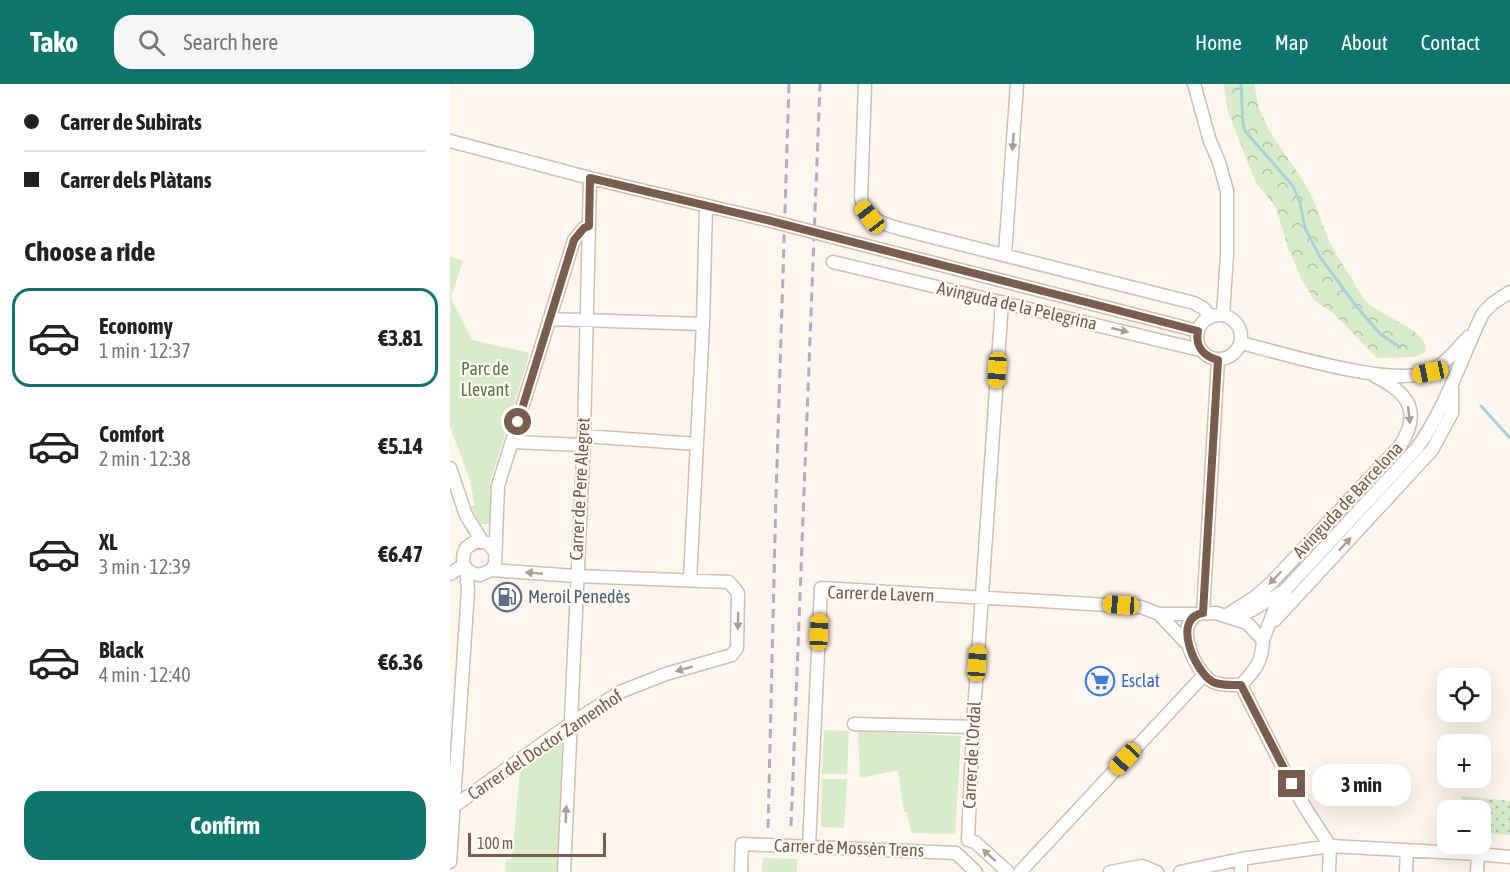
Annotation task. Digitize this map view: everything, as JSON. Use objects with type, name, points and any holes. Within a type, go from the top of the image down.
[{"type":"street","points":[[865,84],[861,197],[862,207],[870,217],[893,226],[1194,303],[1217,316],[1234,320],[1238,325],[1242,343],[1235,354],[1218,360],[1205,355],[1200,350],[1197,337],[1201,325],[1217,316]]},
{"type":"street","points":[[1005,254],[1017,84]]},
{"type":"street","points":[[1194,84],[1204,123],[1227,191],[1227,254],[1217,316]]},
{"type":"street","name":"Avinguda de la Pelegrina","points":[[450,141],[1198,331]]},
{"type":"street","name":"Carrer de Pere Alegret","points":[[564,872],[583,441],[590,178]]},
{"type":"street","points":[[491,570],[690,580],[703,324],[706,206]]},
{"type":"street","points":[[450,574],[469,570],[486,573],[495,564],[498,486],[574,240],[584,228],[589,226]]},
{"type":"street","name":"Avinguda de la Pelegrina","points":[[833,262],[1200,350]]},
{"type":"street","points":[[1242,343],[1373,375],[1404,377],[1430,372],[1452,354],[1475,329],[1483,313],[1507,295]]},
{"type":"street","name":"Carrer de l'Ordal","points":[[969,840],[973,727],[1002,302]]},
{"type":"street","points":[[549,319],[703,324]]},
{"type":"street","name":"Avinguda de Barcelona","points":[[1264,637],[1274,611],[1287,588],[1417,448],[1429,431],[1452,385],[1475,329]]},
{"type":"street","points":[[1200,614],[1218,360]]},
{"type":"street","name":"Avinguda de Barcelona","points":[[1230,616],[1272,582],[1400,446],[1408,434],[1412,421],[1406,398],[1394,386],[1373,375]]},
{"type":"street","points":[[1264,637],[1253,627],[1230,616],[1200,614],[1190,621],[1186,630],[1190,647],[1204,675],[1221,685],[1241,685],[1257,668],[1263,655],[1264,637],[1285,609],[1432,450],[1452,413],[1452,385]]},
{"type":"street","points":[[512,442],[697,444]]},
{"type":"street","points":[[450,468],[466,515],[479,543],[492,547],[495,552]]},
{"type":"street","points":[[450,862],[456,686],[469,570],[463,554],[496,527]]},
{"type":"street","name":"Carrer del Doctor Zamenhof","points":[[452,808],[570,724],[620,692],[666,674],[732,655],[737,648],[738,593],[729,582],[690,580]]},
{"type":"street","name":"Carrer de Lavern","points":[[809,846],[821,588],[1141,607],[1159,614],[1200,614]]},
{"type":"street","name":"Avinguda de Barcelona","points":[[1230,616],[1258,606],[1287,588]]},
{"type":"street","points":[[1159,614],[1190,647]]},
{"type":"street","points":[[1020,872],[1204,675]]},
{"type":"street","points":[[1241,685],[1285,772],[1330,846],[1329,872]]},
{"type":"street","points":[[854,724],[973,727]]},
{"type":"street","points":[[976,872],[956,853],[969,840],[975,842],[1008,872]]},
{"type":"street","name":"Carrer de Mossèn Trens","points":[[741,872],[742,844],[956,853]]},
{"type":"street","points":[[1180,872],[1241,866],[1330,846],[1437,852]]},
{"type":"street","points":[[1406,872],[1407,850]]},
{"type":"street","points":[[1477,872],[1478,854],[1510,857]]},
{"type":"street","points":[[1110,872],[1142,866],[1157,872]]},
{"type":"green space","points":[[1224,84],[1255,84],[1261,114],[1268,128],[1303,180],[1331,245],[1359,291],[1365,300],[1380,312],[1414,331],[1426,346],[1425,352],[1415,357],[1377,358],[1333,313],[1314,300],[1288,248],[1276,207],[1256,183],[1228,112]]},
{"type":"green space","name":"Parc de Llevant","points":[[450,256],[463,261],[451,297],[472,340],[530,353],[490,482],[492,518],[488,524],[480,524],[471,506],[475,506],[469,477],[450,427]]},
{"type":"green space","points":[[824,730],[849,731],[847,774],[822,774]]},
{"type":"green space","points":[[858,731],[961,736],[955,834],[911,833],[907,812],[904,812],[898,770],[860,778]]},
{"type":"green space","points":[[563,734],[558,872],[505,872],[506,860],[512,859],[520,769]]},
{"type":"green space","points":[[822,779],[847,779],[844,828],[821,827]]},
{"type":"green space","points":[[1461,796],[1510,801],[1510,835],[1491,834],[1491,800],[1461,800]]},
{"type":"green space","points":[[763,858],[797,859],[797,872],[762,872]]},
{"type":"waterway","points":[[1241,84],[1245,131],[1293,186],[1300,203],[1305,228],[1320,257],[1380,334],[1400,347]]},
{"type":"waterway","points":[[1481,406],[1510,438]]},
{"type":"railway","points":[[768,828],[789,84]]},
{"type":"railway","points":[[791,826],[820,84]]},
{"type":"place","name":"Meroil Penedès","points":[[507,597]]},
{"type":"place","name":"Esclat","points":[[1100,681]]},
{"type":"route","points":[[518,422],[574,240],[584,228],[589,226],[590,178],[767,220],[1198,331],[1200,350],[1205,355],[1218,360],[1203,613],[1196,614],[1186,630],[1190,647],[1204,675],[1221,685],[1241,685],[1292,784]]}]
